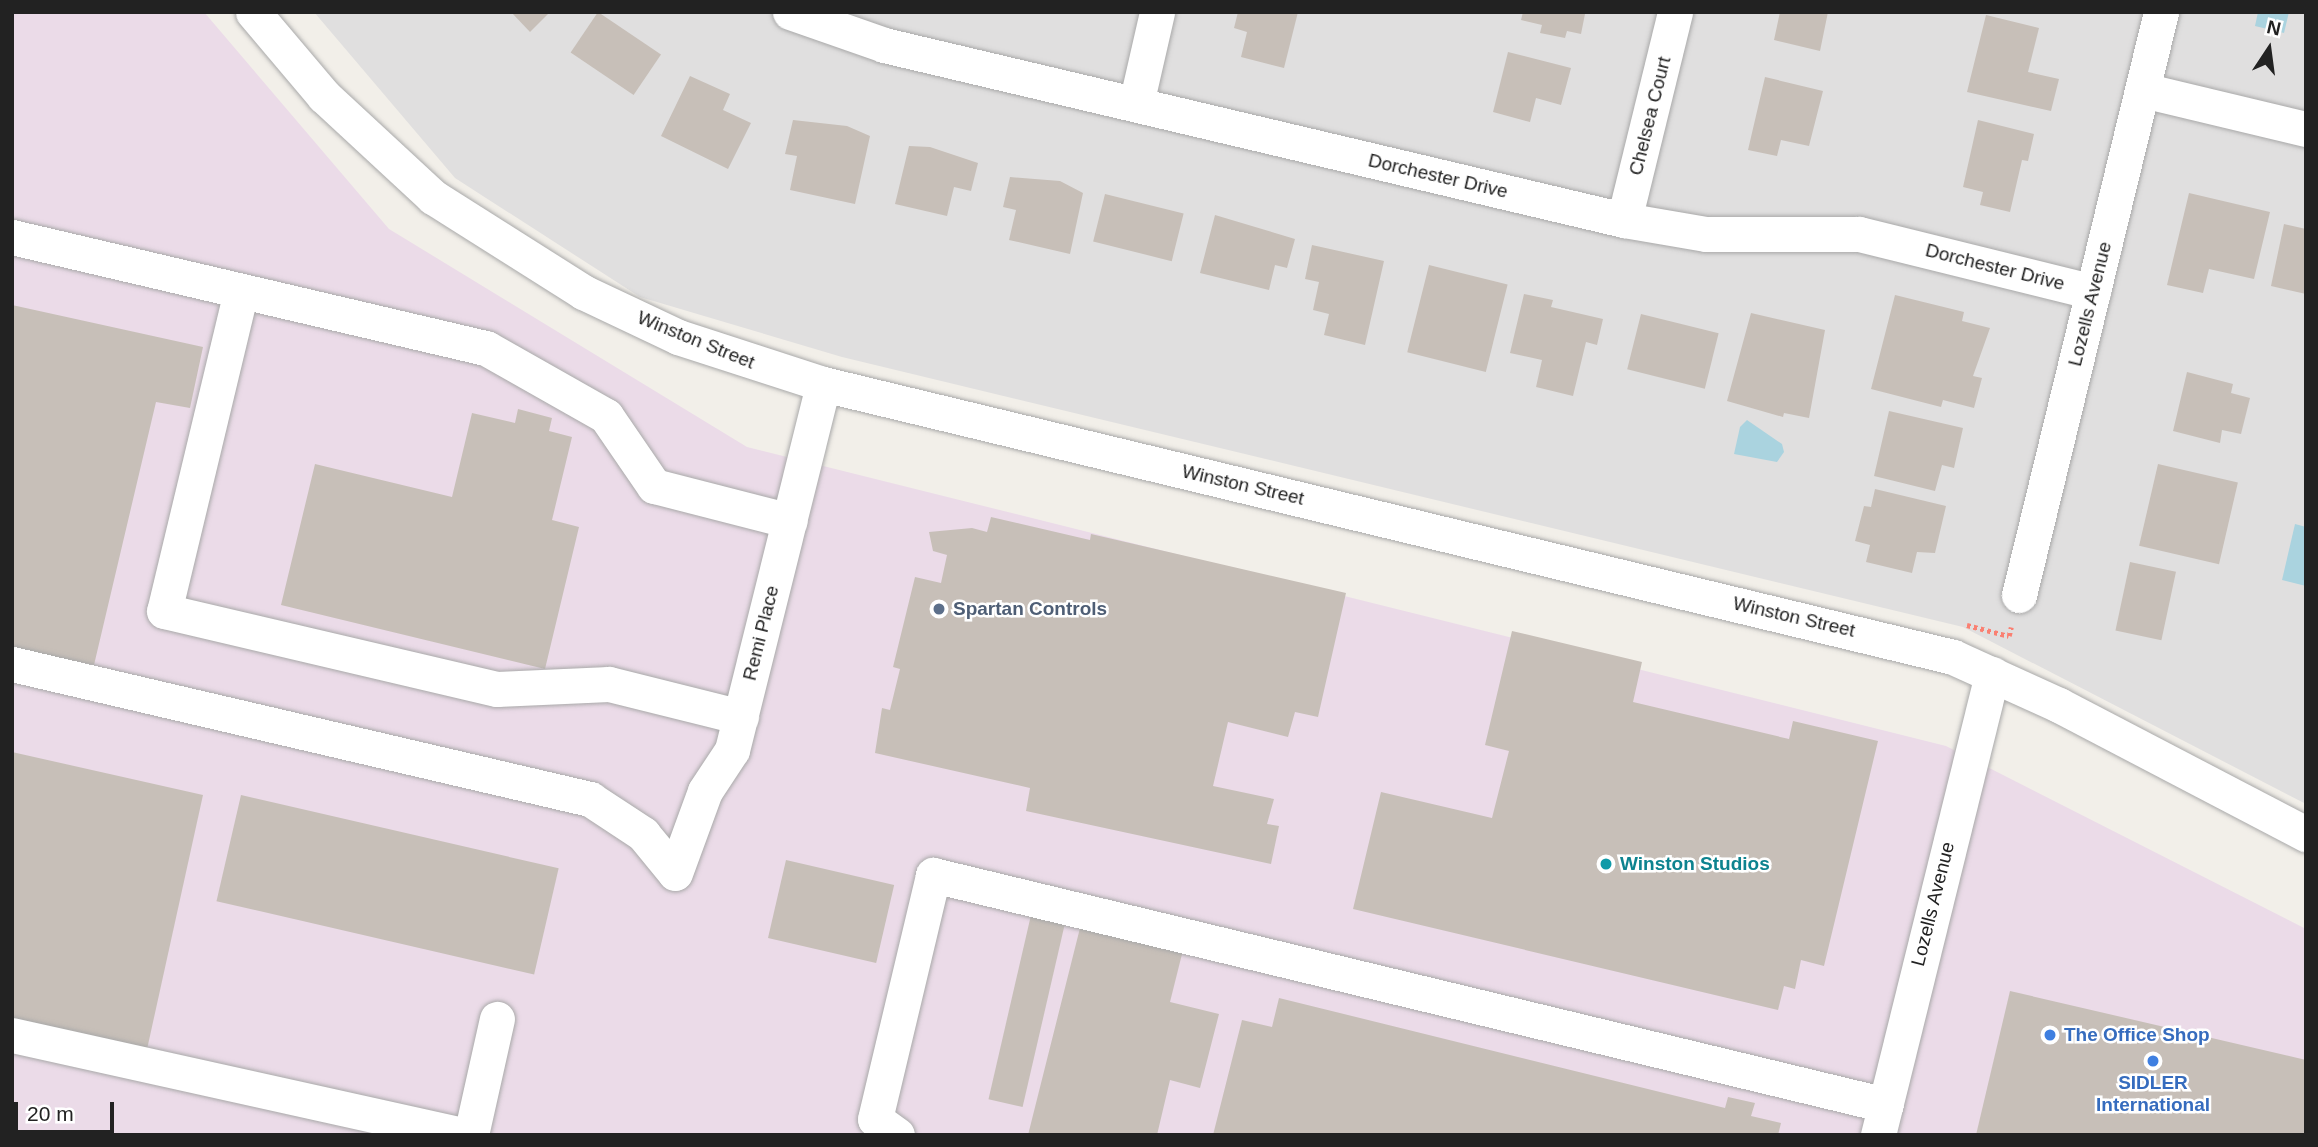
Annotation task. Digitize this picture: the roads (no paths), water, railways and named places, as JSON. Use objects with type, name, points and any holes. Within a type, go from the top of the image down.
[{"type":"street","name":"Winston Street","points":[[253,12],[324,96],[433,197],[583,292],[678,337],[823,384],[1894,641],[1992,674],[2306,834]]},
{"type":"street","name":"Dorchester Drive","points":[[790,12],[884,45],[1625,220],[1706,234],[1859,234],[2093,292]]},
{"type":"street","points":[[1136,104],[1157,12]]},
{"type":"street","name":"Chelsea Court","points":[[1625,220],[1675,12]]},
{"type":"street","name":"Lozells Avenue","points":[[2019,595],[2161,12]]},
{"type":"street","points":[[2143,90],[2306,130]]},
{"type":"street","points":[[12,237],[486,348],[606,416],[654,486],[790,521]]},
{"type":"street","points":[[241,291],[164,611],[497,689],[609,684],[741,717]]},
{"type":"street","name":"Remi Place","points":[[12,664],[590,799],[643,834],[675,873],[705,791],[732,750],[823,384]]},
{"type":"street","name":"Lozells Avenue","points":[[1882,1120],[1992,674]]},
{"type":"street","points":[[897,1135],[875,1119],[933,875],[1882,1120]]},
{"type":"street","points":[[471,1135],[498,1019]]},
{"type":"street","points":[[12,1035],[463,1135]]},
{"type":"water","points":[[2258,12],[2289,12],[2284,33],[2255,26]]},
{"type":"water","points":[[1747,420],[1782,444],[1784,452],[1777,462],[1734,454],[1740,427]]},
{"type":"water","points":[[2295,524],[2306,527],[2306,586],[2282,580]]},
{"type":"place","name":"Spartan Controls","points":[[939,609]]},
{"type":"place","name":"Winston Studios","points":[[1606,864]]},
{"type":"place","name":"The Office Shop","points":[[2050,1035]]},
{"type":"place","name":"SIDLER International","points":[[2153,1061]]}]
